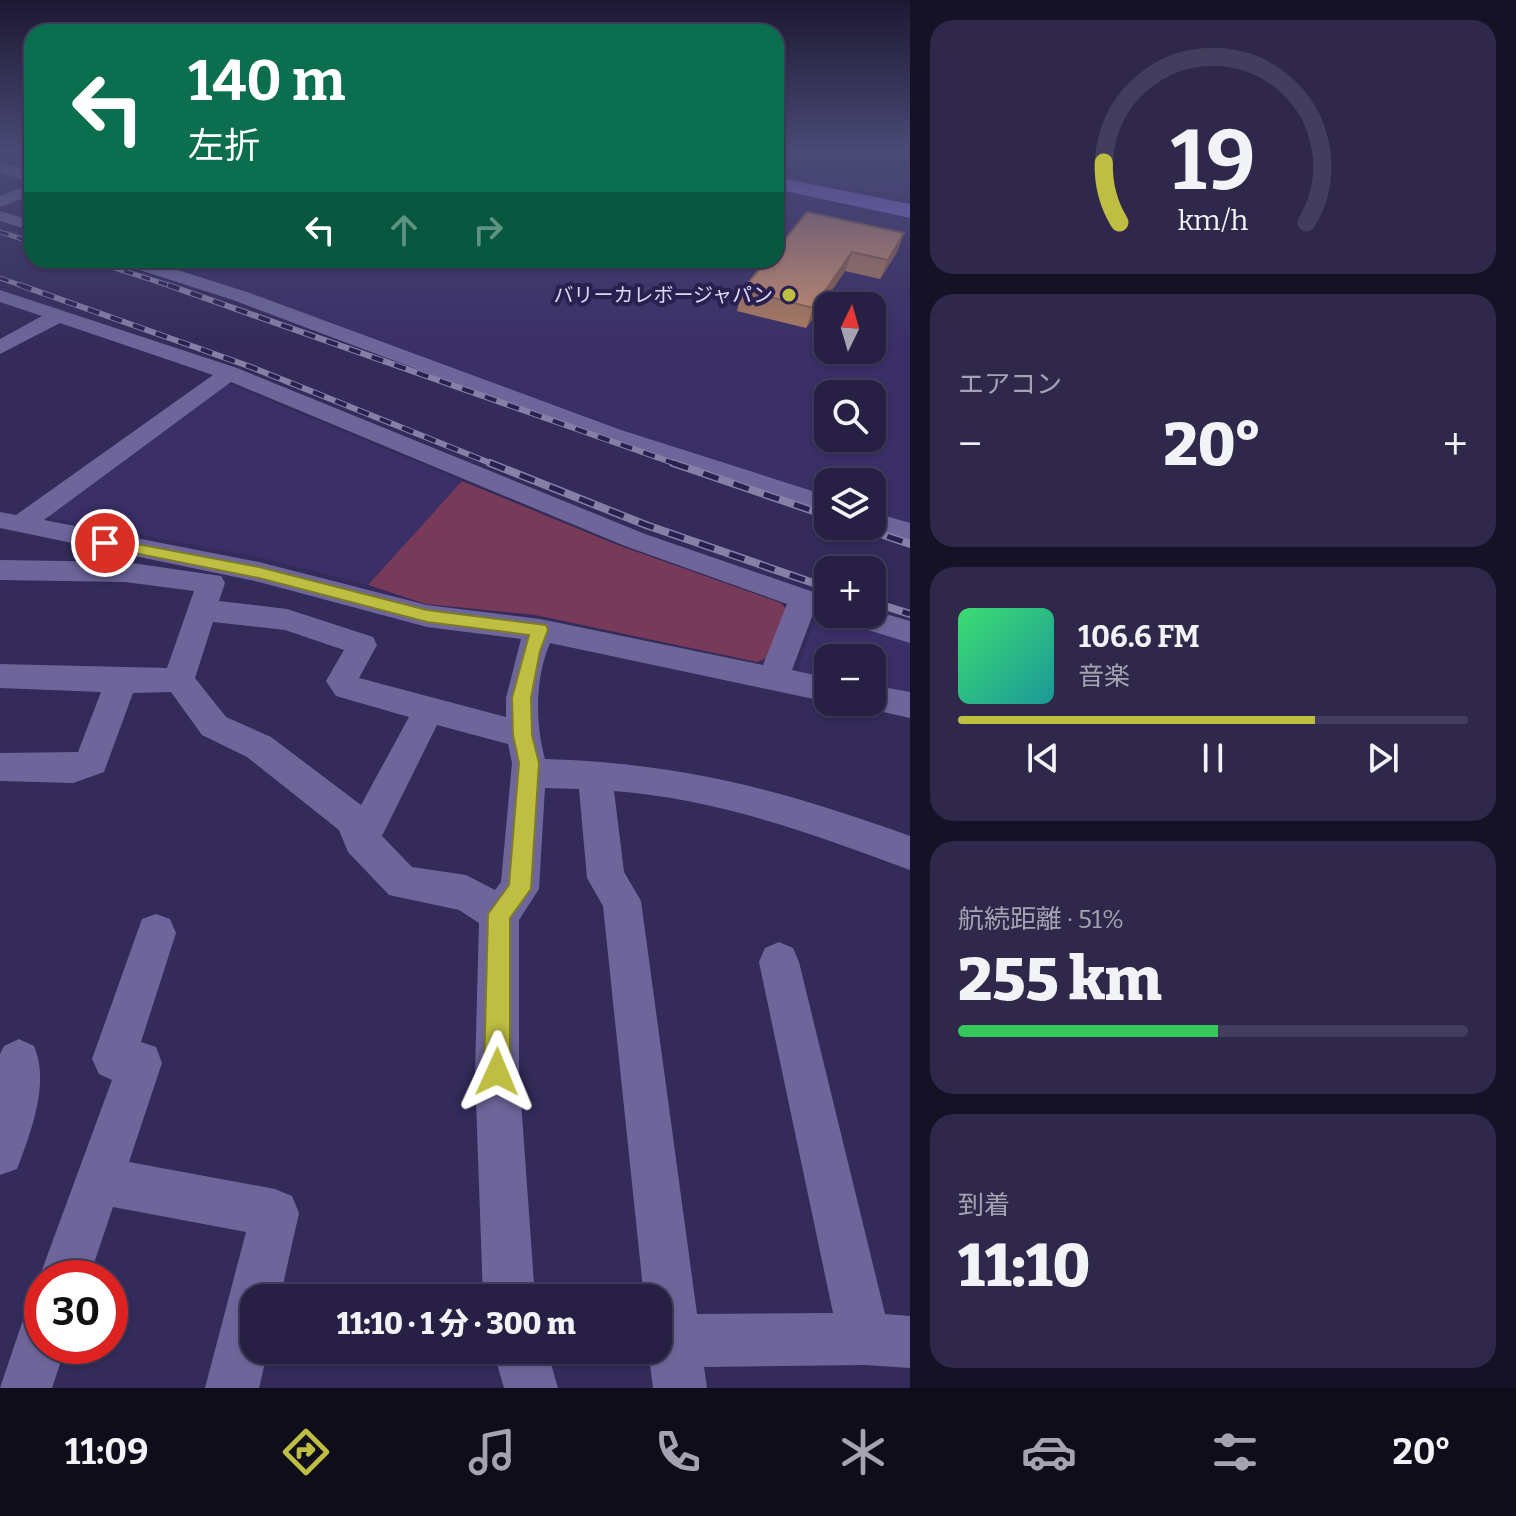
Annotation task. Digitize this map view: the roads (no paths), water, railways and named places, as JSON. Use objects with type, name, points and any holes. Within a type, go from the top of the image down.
[{"type":"street","points":[[0,216],[24,224]]},
{"type":"street","points":[[154,268],[240,296],[613,435],[814,500]]},
{"type":"street","points":[[0,296],[229,373],[567,514],[814,603]]},
{"type":"street","points":[[0,348],[57,316]]},
{"type":"street","points":[[10,522],[229,373]]},
{"type":"street","points":[[10,522],[259,572],[427,616],[540,630],[814,687]]},
{"type":"street","points":[[886,524],[910,532]]},
{"type":"street","points":[[0,570],[125,572],[211,583],[179,680]]},
{"type":"street","points":[[773,680],[814,608]]},
{"type":"street","points":[[204,610],[287,620],[362,645],[342,681],[347,687],[522,735]]},
{"type":"street","points":[[886,625],[910,632]]},
{"type":"street","points":[[508,1284],[497,1072],[499,914],[520,889],[529,763],[522,735],[522,698],[531,651],[540,630]]},
{"type":"street","points":[[0,676],[179,680]]},
{"type":"street","points":[[179,680],[214,726],[259,747],[353,820],[361,840],[402,883],[466,893],[499,914]]},
{"type":"street","points":[[0,767],[73,769],[92,762],[121,681]]},
{"type":"street","points":[[886,701],[910,705]]},
{"type":"street","points":[[361,840],[429,709]]},
{"type":"street","points":[[528,773],[652,780],[767,804],[910,853]]},
{"type":"street","points":[[595,775],[606,878],[622,901],[663,1284]]},
{"type":"street","points":[[70,1260],[140,1063],[114,1059],[156,933]]},
{"type":"street","points":[[672,1357],[888,1341],[779,962]]},
{"type":"street","points":[[0,1152],[12,1120],[19,1061]]},
{"type":"street","points":[[99,1180],[275,1213],[232,1388]]},
{"type":"street","points":[[25,1388],[33,1364]]},
{"type":"street","points":[[524,1364],[531,1388]]},
{"type":"railway","points":[[0,232],[24,240]]},
{"type":"railway","points":[[115,268],[170,286]]},
{"type":"railway","points":[[0,278],[26,287]]},
{"type":"railway","points":[[20,285],[251,367],[492,464]]},
{"type":"railway","points":[[170,286],[679,465]]},
{"type":"railway","points":[[673,463],[814,511]]},
{"type":"railway","points":[[492,464],[646,525],[814,583]]},
{"type":"railway","points":[[886,536],[910,544]]},
{"type":"railway","points":[[886,606],[910,614]]},
{"type":"place","name":"バリーカレボージャパン","points":[[789,295]]}]
